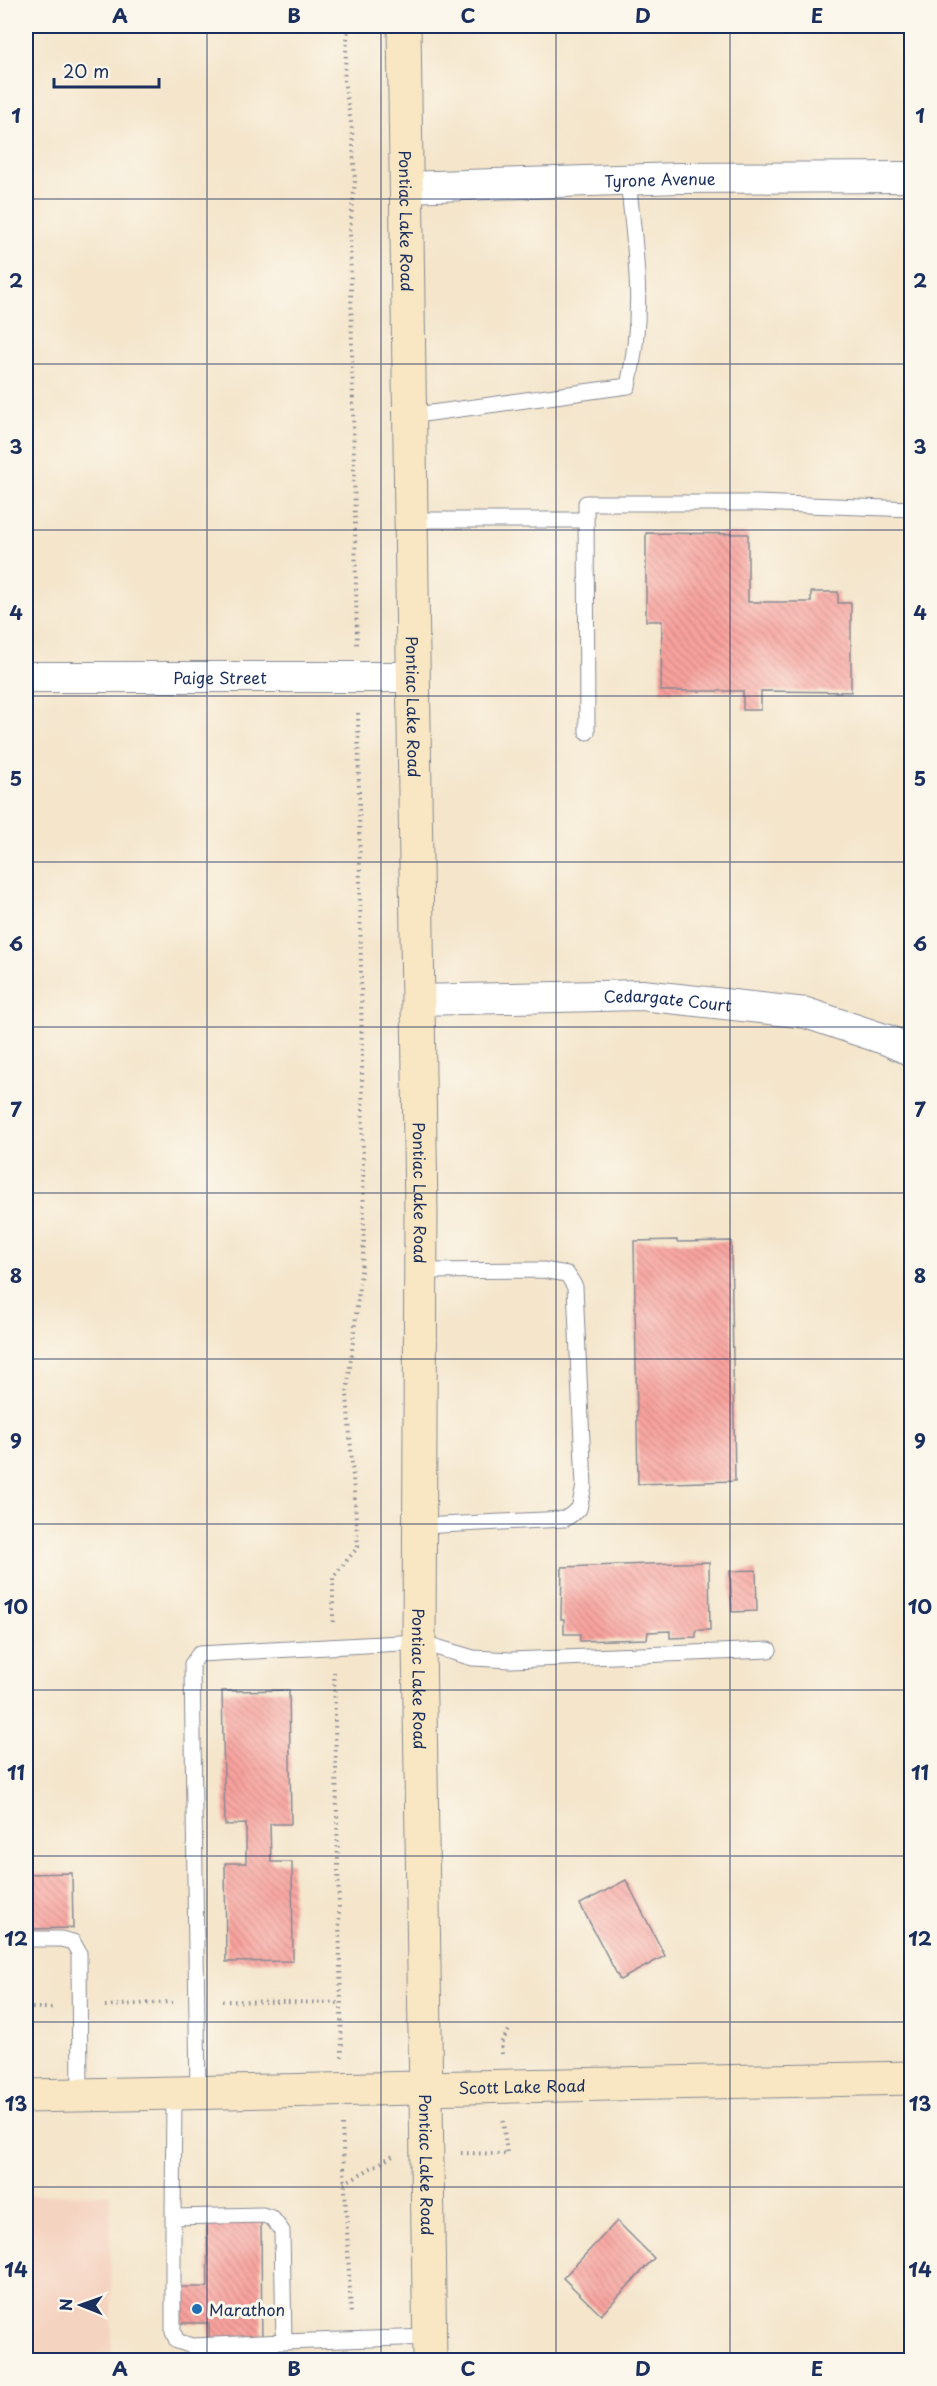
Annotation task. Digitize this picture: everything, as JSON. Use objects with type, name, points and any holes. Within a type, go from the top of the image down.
[{"type":"main road","name":"Pontiac Lake Road","points":[[404,26],[418,1000],[419,1641],[430,2349]]},
{"type":"main road","name":"Scott Lake Road","points":[[26,2096],[426,2090],[912,2078]]},
{"type":"street","name":"Tyrone Avenue","points":[[406,187],[628,180],[912,177]]},
{"type":"street","name":"Paige Street","points":[[26,676],[412,677]]},
{"type":"street","name":"Cedargate Court","points":[[418,1000],[642,995],[806,1013],[887,1040],[912,1051]]},
{"type":"lane","points":[[409,416],[628,386],[636,349],[640,292],[628,180]]},
{"type":"lane","points":[[588,732],[586,503],[756,503],[912,509]]},
{"type":"lane","points":[[410,520],[586,520]]},
{"type":"lane","points":[[420,1271],[543,1270],[567,1274],[575,1287],[584,1486],[579,1509],[565,1519],[420,1526]]},
{"type":"lane","points":[[430,2349],[353,2341],[192,2346],[177,2341],[173,2332],[173,2217],[186,2093],[192,1664],[199,1654],[208,1651],[419,1641],[473,1659],[511,1660],[769,1650]]},
{"type":"lane","points":[[26,1939],[61,1939],[73,1942],[79,1953],[80,2095]]},
{"type":"lane","points":[[173,2217],[263,2216],[279,2224],[282,2231],[284,2342]]},
{"type":"path","points":[[348,26],[345,81],[352,129],[355,181],[350,229],[357,655]]},
{"type":"path","points":[[342,2047],[333,1577],[358,1547],[347,1394],[364,1245],[358,702]]},
{"type":"path","points":[[342,2132],[353,2341]]},
{"type":"shaded area","points":[[110,2194],[112,2360],[26,2360],[26,2195]]},
{"type":"building","points":[[646,533],[748,534],[748,602],[811,602],[811,592],[838,592],[838,603],[851,603],[851,692],[761,691],[761,710],[743,710],[743,691],[661,691],[662,621],[646,621]]},
{"type":"building","points":[[677,1240],[677,1242],[731,1241],[735,1481],[638,1484],[634,1241]]},
{"type":"building","points":[[709,1562],[710,1630],[696,1630],[696,1637],[670,1638],[670,1631],[648,1632],[647,1639],[580,1641],[580,1634],[564,1634],[564,1619],[561,1619],[562,1567]]},
{"type":"building","points":[[756,1570],[757,1611],[732,1612],[730,1571]]},
{"type":"building","points":[[289,1690],[291,1824],[270,1824],[271,1862],[292,1862],[293,1961],[226,1962],[225,1863],[246,1863],[246,1824],[225,1825],[222,1691]]},
{"type":"building","points":[[72,1873],[73,1928],[26,1929],[26,1874]]},
{"type":"building","points":[[626,1880],[665,1956],[620,1980],[580,1904]]},
{"type":"building","points":[[207,2219],[261,2219],[262,2360],[209,2360],[209,2323],[180,2323],[180,2287],[208,2287]]},
{"type":"building","points":[[617,2221],[654,2258],[601,2315],[563,2278]]},
{"type":"place","name":"Marathon","points":[[197,2309]]}]
